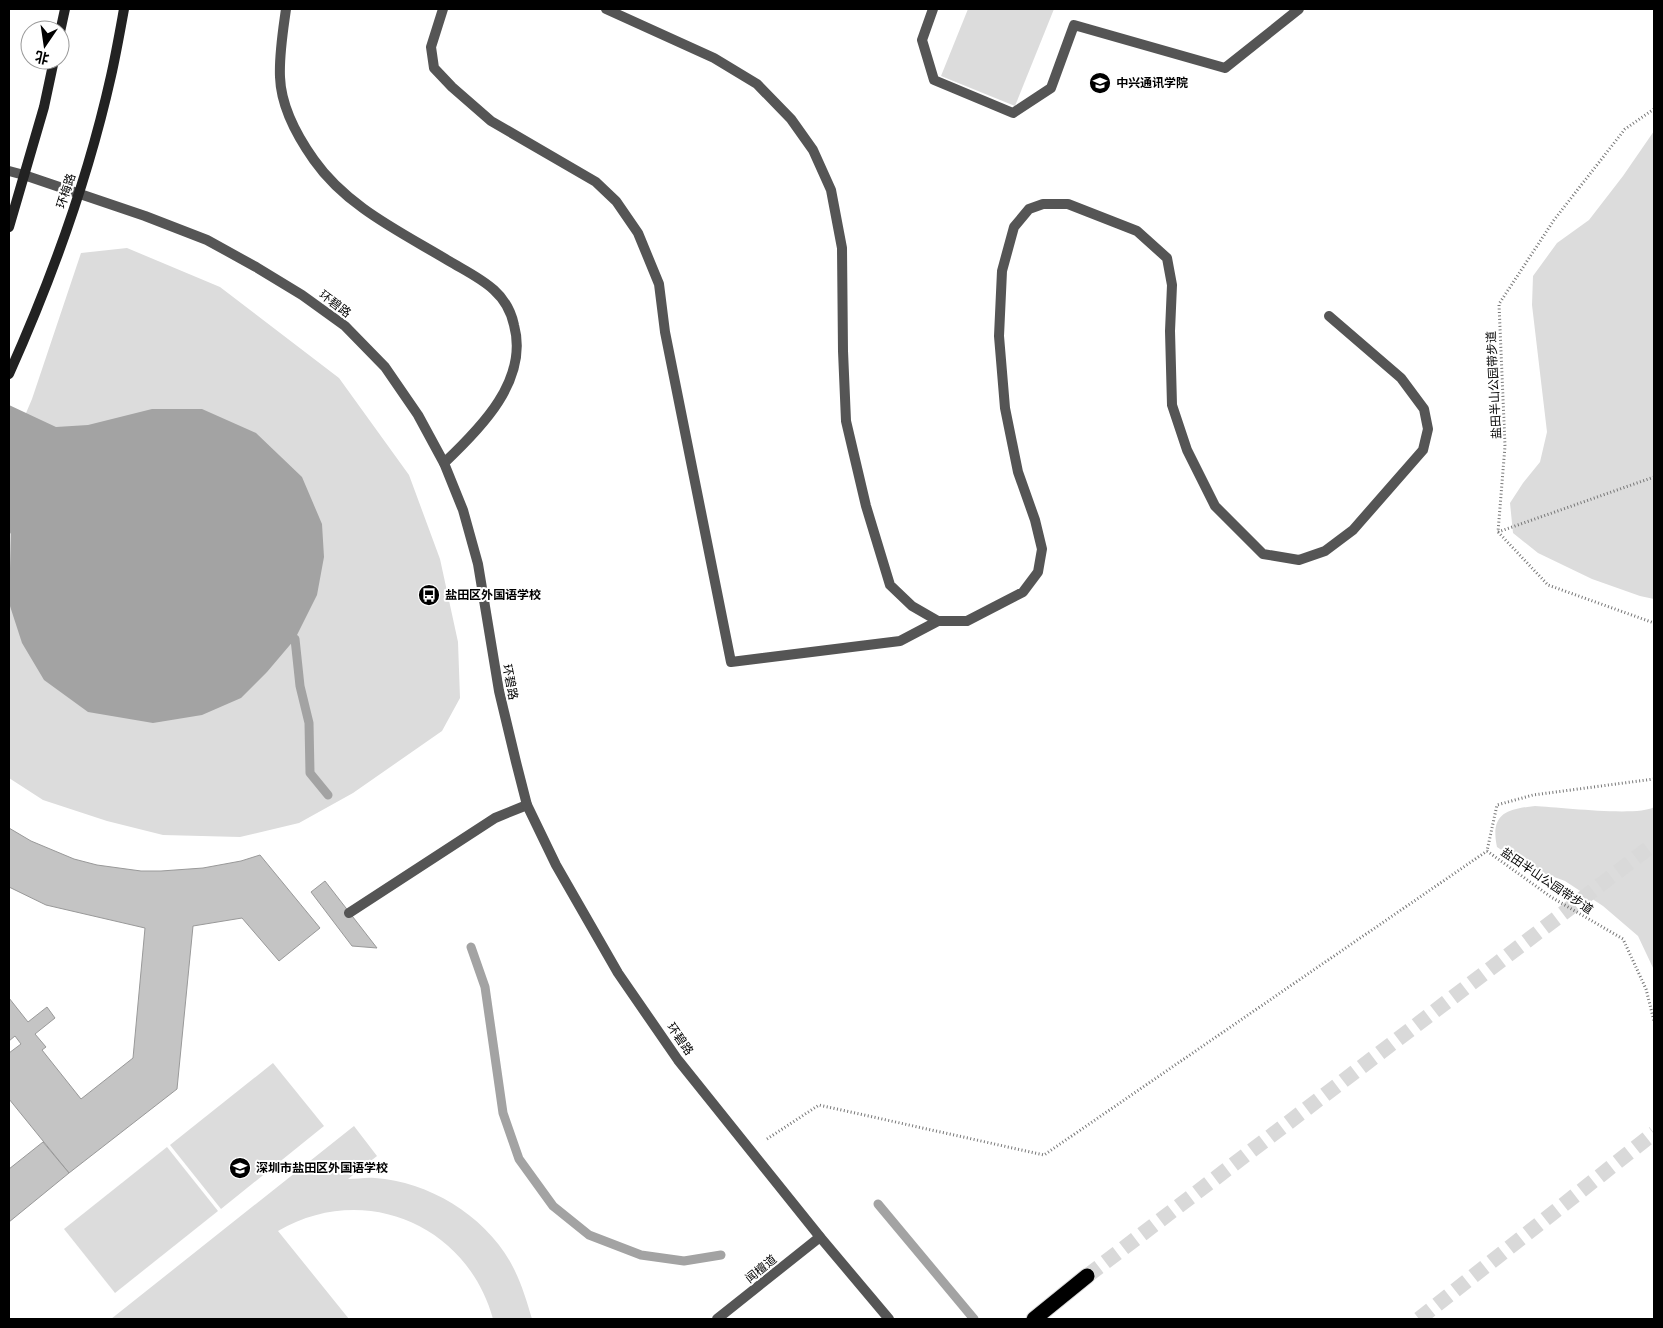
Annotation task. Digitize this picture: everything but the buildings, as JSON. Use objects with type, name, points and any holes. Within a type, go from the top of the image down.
[{"type":"highway","points":[[1037,1317],[1087,1276]]},
{"type":"main road","name":"环梅路","points":[[9,374],[39,302],[79,193],[112,75],[124,9]]},
{"type":"main road","points":[[9,227],[44,107],[52,70]]},
{"type":"street","points":[[286,9],[280,60],[280,78],[291,120],[314,160],[327,176],[357,204],[474,275],[493,289],[504,301],[512,316],[517,334],[518,350],[508,384],[500,400],[470,439],[444,463]]},
{"type":"street","points":[[443,9],[431,47],[434,68],[491,122],[596,182],[616,201],[638,234],[658,284],[731,662],[900,641],[938,621],[968,621],[1022,592],[1038,572],[1042,549],[1035,520],[1018,472],[1005,408],[999,336],[1002,271],[1014,227],[1029,209],[1043,204],[1068,204],[1137,231],[1167,258],[1172,285],[1170,331],[1172,405],[1187,450],[1215,506],[1263,554],[1299,560],[1325,551],[1353,530],[1423,450],[1428,429],[1424,409],[1401,378],[1329,316]]},
{"type":"street","points":[[606,9],[714,58],[757,84],[791,119],[813,150],[830,190],[842,248],[846,421],[866,506],[890,585],[912,606],[938,621]]},
{"type":"street","points":[[933,9],[922,40],[934,80],[1013,113],[1052,88],[1074,25],[1225,68],[1299,9]]},
{"type":"street","name":"环碧路","points":[[9,171],[79,193],[207,240],[302,294],[345,326],[384,367],[418,415],[444,463],[463,510],[478,564],[499,691],[527,805],[556,865],[618,973],[678,1060],[820,1237],[889,1319]]},
{"type":"street","points":[[349,913],[495,818],[527,805]]},
{"type":"street","name":"闻檀道","points":[[716,1319],[820,1237]]},
{"type":"path","name":"盐田半山公园带步道","points":[[1498,532],[1505,446],[1499,304],[1554,220],[1625,129],[1654,109]]},
{"type":"path","points":[[1654,477],[1498,532],[1548,585],[1654,623]]},
{"type":"path","name":"盐田半山公园带步道","points":[[1654,779],[1533,795],[1497,805],[1487,851],[1550,897],[1623,939],[1646,989],[1654,1021]]},
{"type":"path","points":[[751,1150],[819,1105],[1044,1155],[1487,851]]},
{"type":"shaded area","points":[[968,9],[1054,9],[1015,106],[941,76]]},
{"type":"shaded area","points":[[1654,131],[1654,599],[1592,579],[1538,553],[1513,533],[1510,503],[1540,462],[1547,432],[1532,305],[1533,276],[1557,243],[1589,220],[1623,176]]},
{"type":"shaded area","points":[[127,248],[220,287],[339,378],[409,475],[440,559],[458,642],[460,698],[442,731],[353,793],[299,823],[240,837],[163,835],[107,821],[43,800],[9,778],[9,453],[32,399],[81,253]]},
{"type":"shaded area","points":[[9,405],[56,427],[88,425],[152,409],[202,409],[256,433],[302,477],[322,524],[324,557],[317,595],[295,639],[267,672],[241,698],[202,715],[153,723],[88,712],[44,680],[22,643],[9,603],[11,534],[9,531]]},
{"type":"shaded area","points":[[1535,806],[1615,811],[1645,810],[1654,807],[1654,970],[1638,936],[1603,906],[1565,881],[1527,867],[1497,847],[1496,827],[1502,815],[1516,809]]},
{"type":"shaded area","points":[[273,1063],[324,1126],[221,1209],[170,1145]]},
{"type":"shaded area","points":[[354,1126],[377,1156],[348,1179],[375,1178],[417,1187],[437,1195],[474,1219],[490,1234],[514,1269],[532,1319],[493,1319],[480,1286],[460,1258],[436,1236],[408,1221],[377,1212],[344,1210],[311,1217],[278,1231],[349,1319],[111,1319]]},
{"type":"shaded area","points":[[167,1147],[218,1211],[115,1293],[64,1229]]},
{"type":"waterway","points":[[295,639],[300,686],[309,723],[310,773],[328,795]]},
{"type":"waterway","points":[[471,947],[485,987],[503,1113],[519,1159],[553,1206],[589,1235],[641,1255],[684,1261],[721,1255]]},
{"type":"waterway","points":[[878,1204],[974,1319]]},
{"type":"tunnel","points":[[1087,1276],[1654,844]]},
{"type":"tunnel","points":[[1419,1319],[1654,1133]]},
{"type":"place","name":"中兴通讯学院","points":[[1100,83]]},
{"type":"place","name":"盐田区外国语学校","points":[[429,595]]},
{"type":"place","name":"深圳市盐田区外国语学校","points":[[240,1168]]}]
